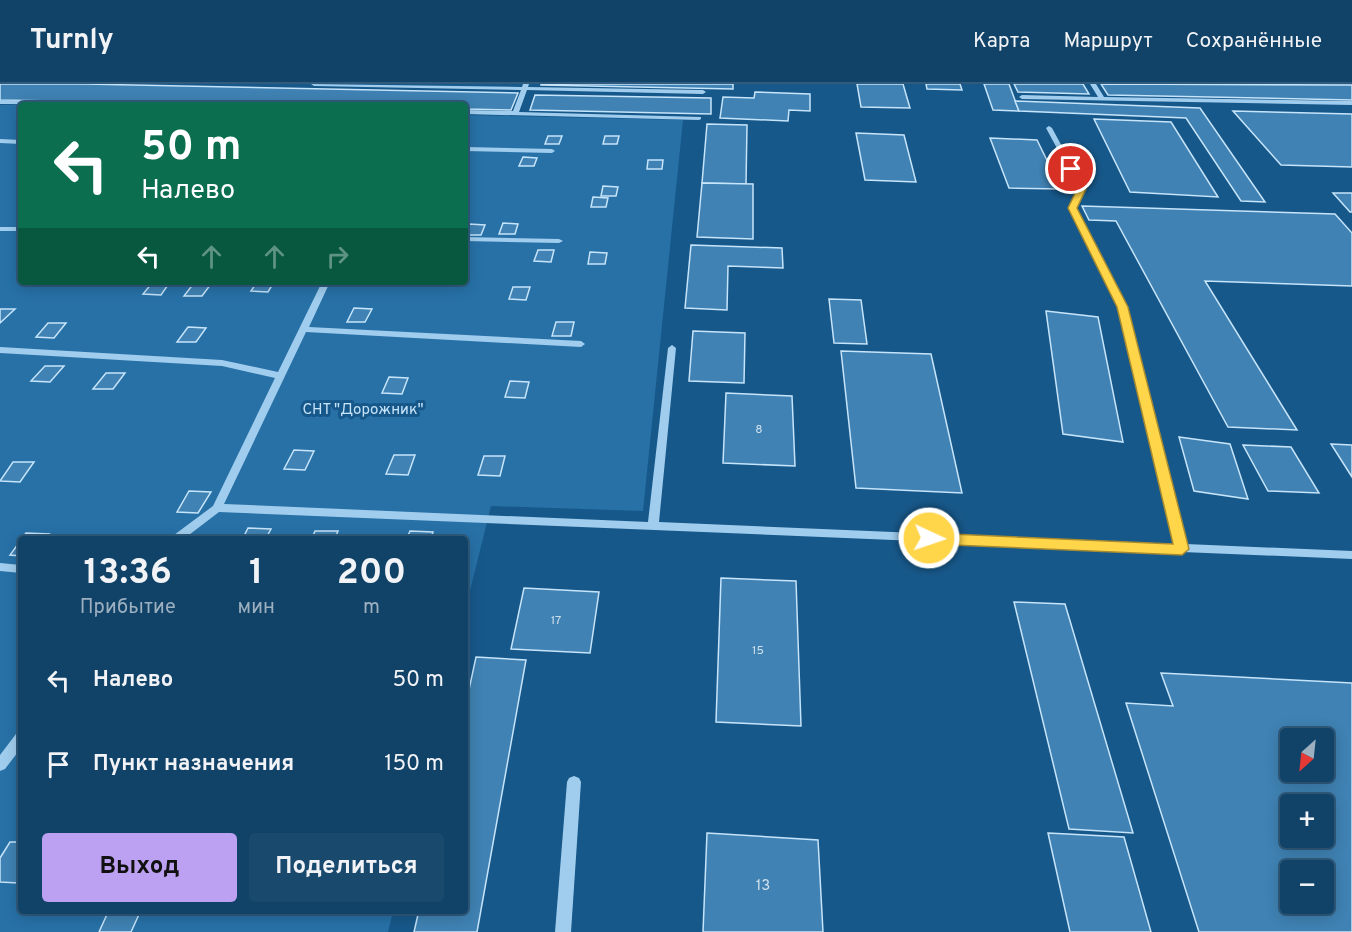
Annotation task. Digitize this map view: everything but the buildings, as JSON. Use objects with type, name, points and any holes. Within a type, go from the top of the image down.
[{"type":"street","points":[[314,84],[525,86],[703,92]]},
{"type":"street","points":[[1092,84],[1102,98]]},
{"type":"street","points":[[515,113],[525,86]]},
{"type":"street","points":[[1022,97],[1352,103]]},
{"type":"street","points":[[0,102],[18,102]]},
{"type":"street","points":[[468,112],[699,118]]},
{"type":"street","points":[[1049,128],[1082,189],[1073,208],[1122,307],[1182,549]]},
{"type":"street","points":[[0,141],[18,142]]},
{"type":"street","points":[[468,149],[552,151]]},
{"type":"street","points":[[0,229],[18,229]]},
{"type":"street","points":[[468,238],[559,240]]},
{"type":"street","points":[[181,536],[217,508],[325,285]]},
{"type":"street","points":[[304,329],[581,344]]},
{"type":"street","points":[[653,526],[672,348]]},
{"type":"street","points":[[0,350],[222,363],[281,376]]},
{"type":"street","points":[[217,508],[1352,555]]},
{"type":"street","points":[[0,567],[18,569]]},
{"type":"street","points":[[0,765],[16,752]]},
{"type":"street","points":[[563,932],[574,782]]},
{"type":"green space","name":"СНТ \"Дорожник\"","points":[[0,105],[18,105],[18,285],[468,285],[468,115],[683,120],[643,511],[491,506],[468,599],[468,536],[18,536],[18,914],[392,914],[388,932],[0,932]]},
{"type":"route","points":[[929,538],[1182,549],[1122,307],[1073,208],[1082,189],[1071,169]]}]
